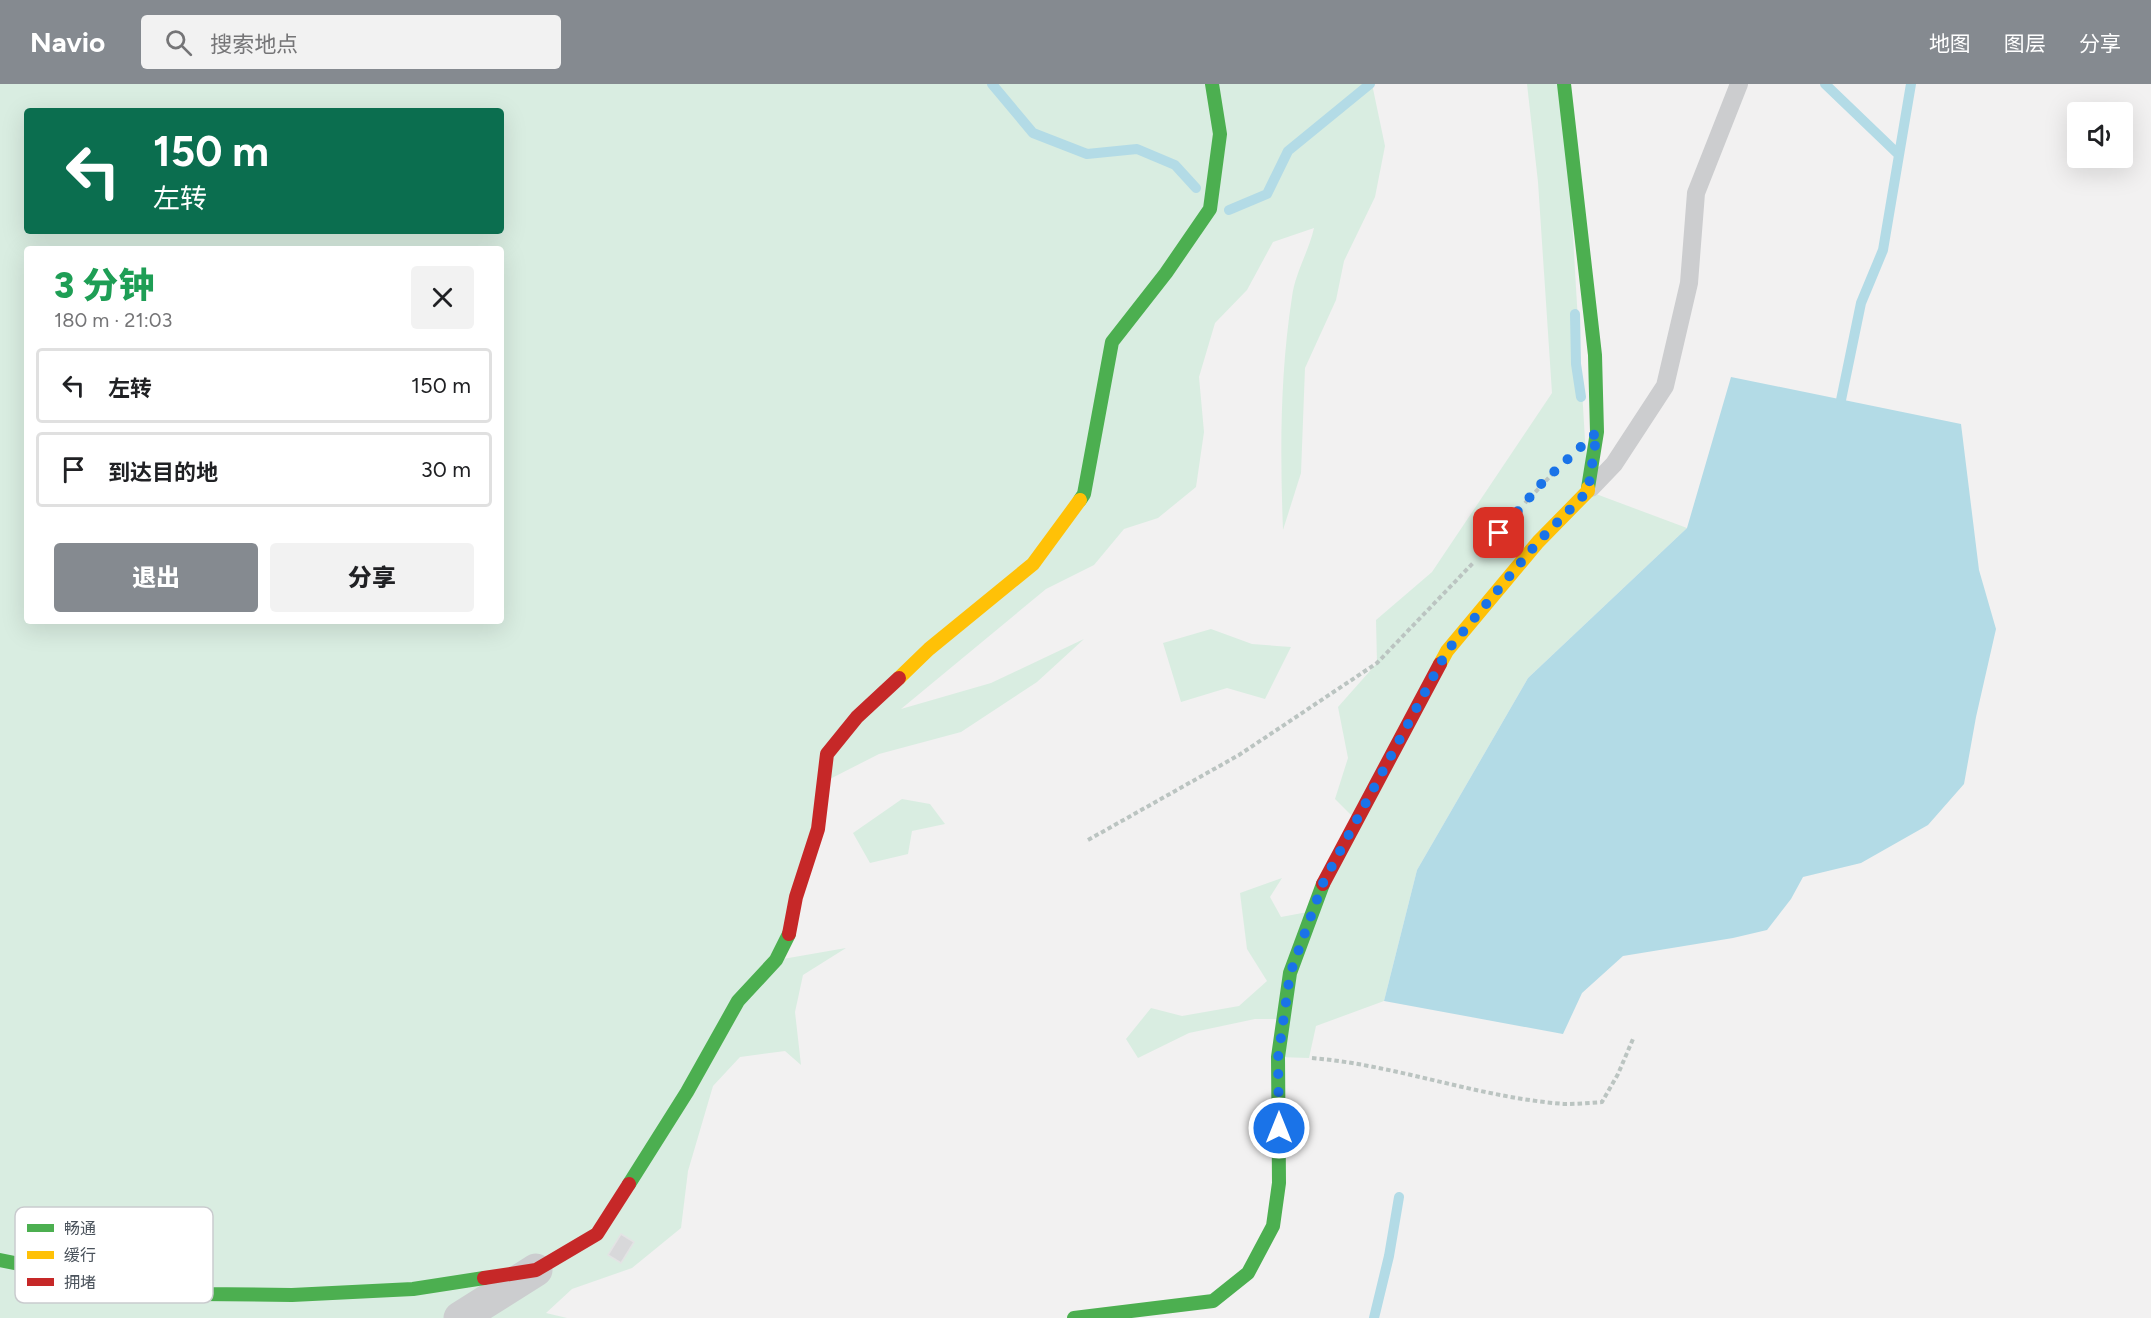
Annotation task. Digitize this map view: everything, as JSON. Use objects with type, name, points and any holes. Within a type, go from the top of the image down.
[{"type":"street","points":[[460,1318],[597,1234],[687,1092],[738,1001],[776,960],[791,931],[796,897],[818,829],[827,754],[856,717],[905,672],[1033,564],[1084,494],[1113,342],[1166,273],[1210,209],[1220,134],[1212,84]]},
{"type":"street","points":[[1074,1318],[1214,1301],[1248,1273],[1273,1226],[1279,1183],[1278,1058],[1290,974],[1323,883],[1384,765],[1447,651],[1538,542],[1588,491],[1597,432],[1595,355],[1564,84]]},
{"type":"street","points":[[0,1260],[15,1263]]},
{"type":"street","points":[[213,1294],[292,1295],[413,1289],[536,1270]]},
{"type":"lane","points":[[1588,491],[1614,464],[1665,386],[1689,283],[1696,192],[1739,84]]},
{"type":"path","points":[[1521,508],[1558,468]]},
{"type":"path","points":[[1088,840],[1239,755],[1377,663],[1478,558]]},
{"type":"path","points":[[1278,1058],[1346,1060],[1498,1094],[1566,1104],[1602,1102],[1618,1074],[1633,1039]]},
{"type":"green space","points":[[0,84],[1372,84],[1385,146],[1375,197],[1344,261],[1336,300],[1305,368],[1301,473],[1283,530],[1281,472],[1285,355],[1294,288],[1314,228],[1273,242],[1247,290],[1215,323],[1199,377],[1204,432],[1196,487],[1158,518],[1124,529],[1094,565],[1046,589],[901,709],[991,683],[1084,639],[1037,682],[961,732],[879,754],[824,782],[777,960],[846,948],[803,975],[795,1012],[801,1065],[785,1051],[740,1057],[713,1086],[688,1171],[681,1228],[632,1268],[572,1289],[546,1313],[567,1318],[0,1318]]},
{"type":"green space","points":[[1527,84],[1564,84],[1588,491],[1687,528],[1528,678],[1417,870],[1384,1001],[1316,1026],[1309,1058],[1278,1057],[1283,1019],[1255,1019],[1189,1033],[1138,1058],[1126,1039],[1151,1008],[1182,1016],[1239,1006],[1267,981],[1247,949],[1240,893],[1282,878],[1270,897],[1281,917],[1313,911],[1356,820],[1335,799],[1348,758],[1338,707],[1377,663],[1376,620],[1432,572],[1552,393],[1538,182]]},
{"type":"green space","points":[[1211,629],[1252,644],[1291,647],[1265,699],[1227,688],[1181,702],[1163,643]]},
{"type":"green space","points":[[902,799],[930,804],[945,824],[912,831],[908,854],[870,863],[853,833]]},
{"type":"water","points":[[1731,377],[1961,424],[1979,570],[1996,629],[1964,784],[1928,825],[1861,863],[1803,877],[1791,899],[1767,930],[1733,938],[1623,956],[1582,993],[1563,1034],[1384,1001],[1417,870],[1528,678],[1687,528]]},
{"type":"building","points":[[621,1234],[634,1242],[621,1263],[608,1255]]},
{"type":"waterway","points":[[992,84],[1033,133],[1087,154],[1137,149],[1175,165],[1196,188]]},
{"type":"waterway","points":[[1229,210],[1267,194],[1288,151],[1370,84]]},
{"type":"waterway","points":[[1825,84],[1898,154]]},
{"type":"waterway","points":[[1841,400],[1861,303],[1883,250],[1911,84]]},
{"type":"waterway","points":[[1575,314],[1576,364],[1581,397]]},
{"type":"waterway","points":[[1374,1318],[1389,1256],[1399,1197]]},
{"type":"traffic: fast","points":[[1080,500],[1084,494],[1112,342],[1166,273],[1210,209],[1220,134],[1212,84]]},
{"type":"traffic: fast","points":[[1564,84],[1595,355],[1597,432],[1588,488]]},
{"type":"traffic: fast","points":[[1074,1318],[1213,1301],[1248,1273],[1273,1226],[1279,1183],[1278,1057],[1290,973],[1323,884]]},
{"type":"traffic: fast","points":[[629,1184],[687,1092],[738,1001],[776,960],[789,934]]},
{"type":"traffic: fast","points":[[0,1260],[15,1263]]},
{"type":"traffic: fast","points":[[213,1294],[292,1295],[413,1289],[484,1278]]},
{"type":"traffic: slow","points":[[1440,664],[1447,651],[1538,542],[1588,491],[1588,488]]},
{"type":"traffic: slow","points":[[899,678],[929,649],[1033,564],[1080,500]]},
{"type":"traffic: jam","points":[[1323,884],[1440,664]]},
{"type":"traffic: jam","points":[[789,934],[796,897],[818,829],[827,754],[857,717],[899,678]]},
{"type":"traffic: jam","points":[[484,1278],[536,1270],[597,1234],[629,1184]]},
{"type":"route","points":[[1279,1128],[1278,1058],[1290,974],[1323,883],[1384,765],[1447,651],[1538,542],[1588,491],[1597,432],[1542,483],[1499,533]]}]
